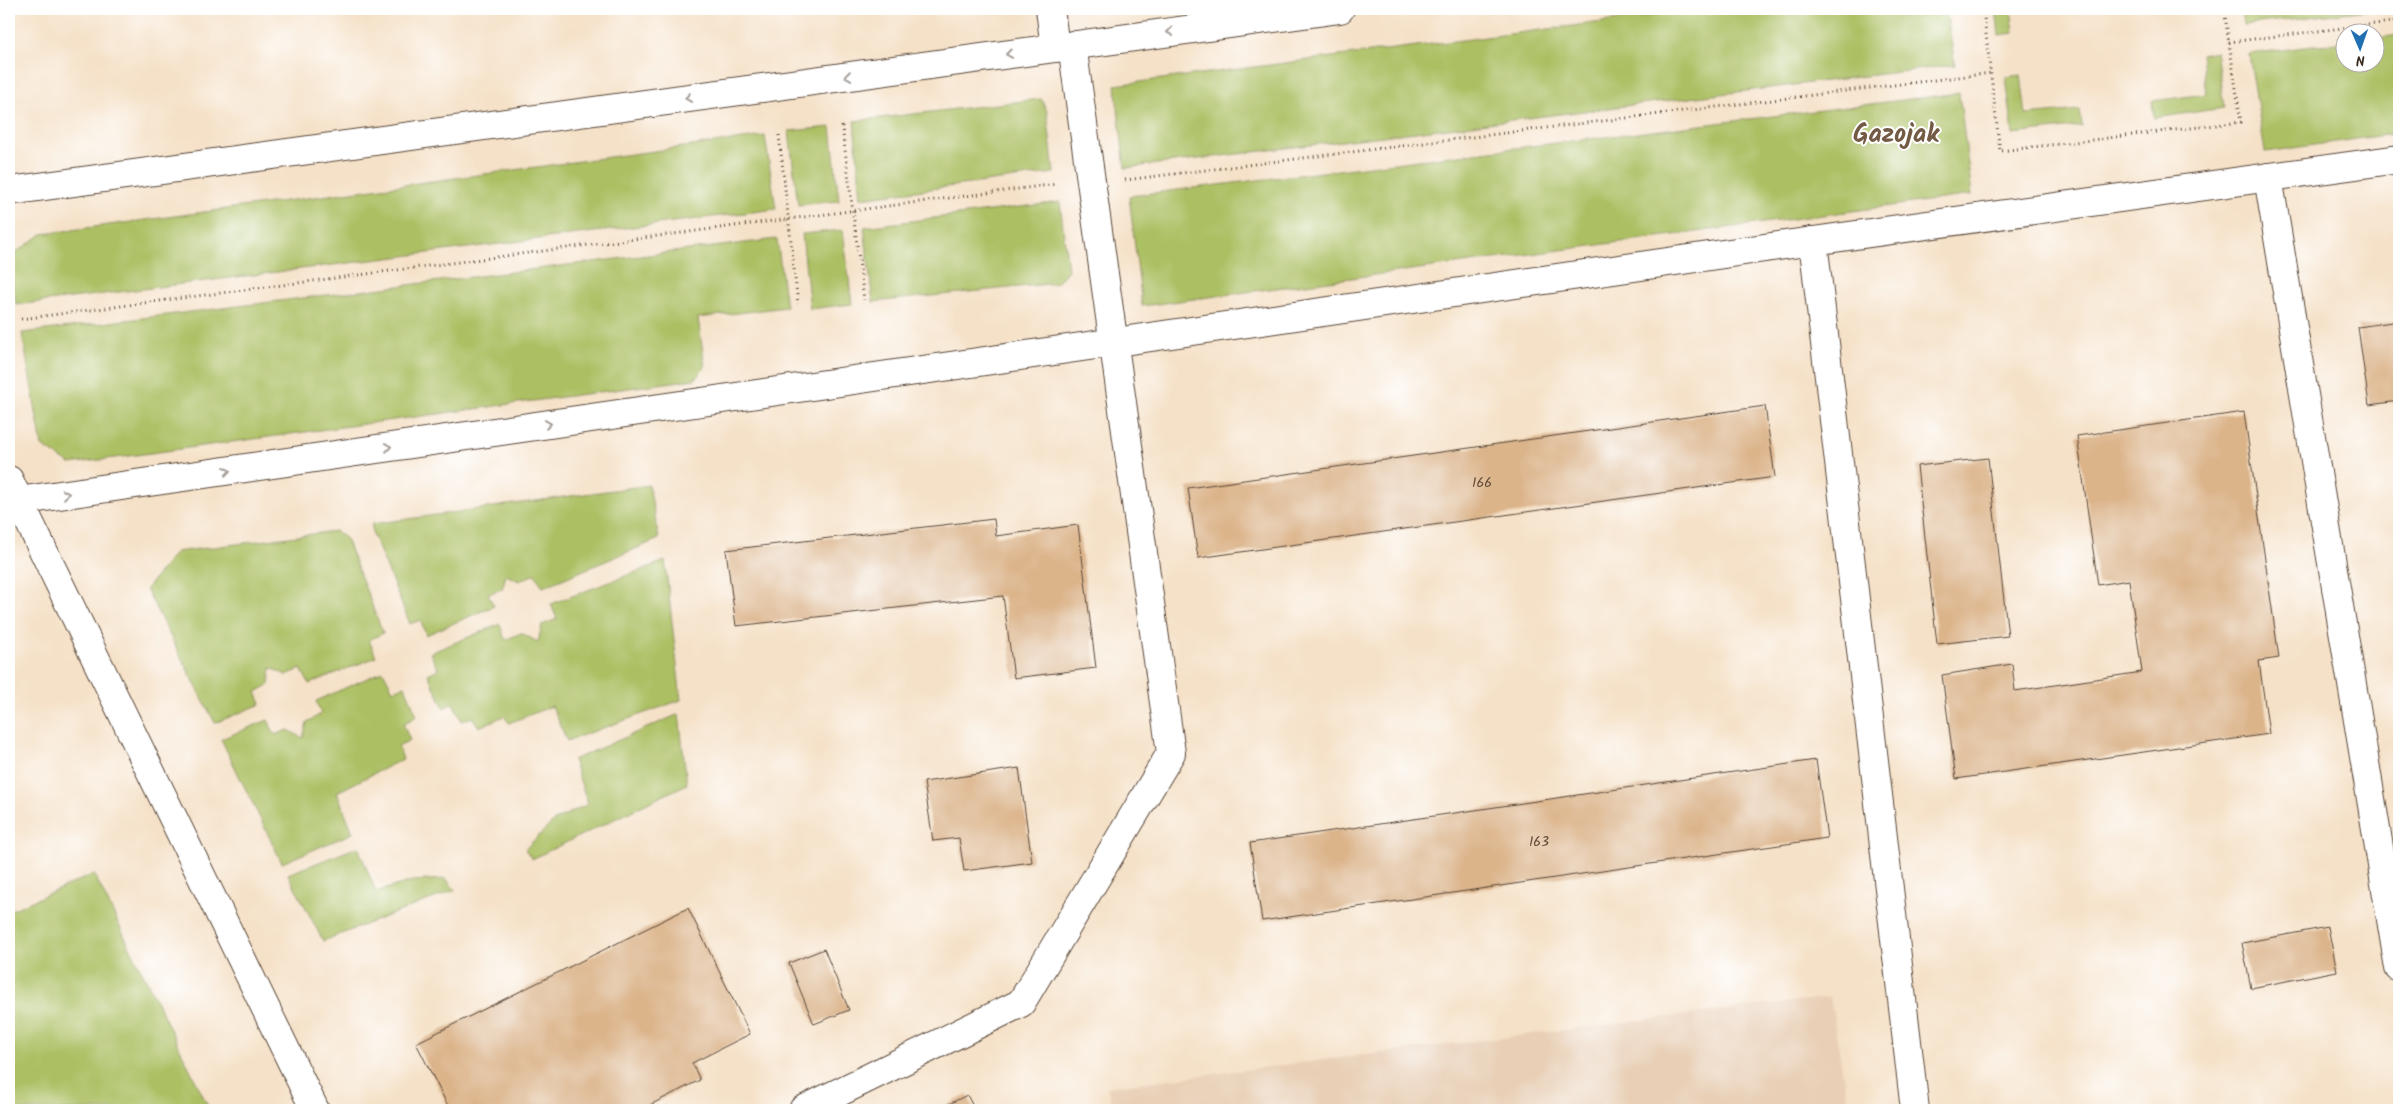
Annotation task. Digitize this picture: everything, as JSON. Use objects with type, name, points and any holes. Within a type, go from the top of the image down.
[{"type":"street","points":[[803,1110],[1021,1003],[1171,753],[1112,342],[1064,46],[1050,9]]},
{"type":"street","points":[[9,191],[1064,46],[1211,18],[1340,9]]},
{"type":"street","points":[[315,1110],[13,490],[1112,342],[2399,159]]},
{"type":"street","points":[[2268,177],[2399,968]]},
{"type":"street","points":[[1812,241],[1915,1110]]},
{"type":"path","points":[[1983,9],[2000,151],[2241,122],[2224,9]]},
{"type":"path","points":[[2229,42],[2399,21]]},
{"type":"path","points":[[1125,180],[1991,74]]},
{"type":"path","points":[[842,126],[864,300]]},
{"type":"path","points":[[778,135],[798,304]]},
{"type":"path","points":[[21,319],[1063,184]]},
{"type":"shaded area","points":[[1830,997],[1849,1110],[1114,1110],[1107,1087]]},
{"type":"green space","points":[[1703,9],[1946,9],[1955,65],[1125,168],[1115,85]]},
{"type":"green space","points":[[1996,9],[2011,9],[2014,33],[1999,35]]},
{"type":"green space","points":[[2241,9],[2376,9],[2243,25]]},
{"type":"green space","points":[[2399,35],[2399,133],[2265,152],[2249,54],[2336,43],[2336,72],[2386,72],[2386,37]]},
{"type":"green space","points":[[2216,51],[2224,108],[2154,118],[2152,101],[2206,94],[2201,54]]},
{"type":"green space","points":[[2021,75],[2026,115],[2080,110],[2082,126],[2013,134],[2006,77]]},
{"type":"green space","points":[[1959,93],[1972,195],[1142,306],[1129,196]]},
{"type":"green space","points":[[1041,99],[1047,111],[1054,173],[861,198],[854,121]]},
{"type":"green space","points":[[831,127],[839,201],[798,205],[789,131]]},
{"type":"green space","points":[[765,136],[776,209],[16,305],[10,269],[15,253],[42,234]]},
{"type":"green space","points":[[1060,202],[1068,270],[1057,283],[873,302],[864,227]]},
{"type":"green space","points":[[843,230],[852,304],[810,309],[802,234]]},
{"type":"green space","points":[[777,239],[786,307],[698,318],[705,367],[695,379],[70,464],[42,446],[22,333]]},
{"type":"green space","points":[[649,485],[659,539],[543,587],[535,574],[519,581],[506,575],[502,589],[488,594],[494,606],[426,635],[420,620],[410,624],[372,532],[372,524]]},
{"type":"green space","points":[[335,531],[346,539],[383,633],[369,640],[376,657],[309,684],[301,669],[286,675],[271,668],[269,685],[256,692],[261,704],[215,723],[146,589],[176,552]]},
{"type":"green space","points":[[665,561],[681,700],[567,741],[552,706],[509,723],[504,716],[479,727],[472,717],[462,721],[453,703],[444,708],[428,674],[438,669],[430,653],[500,624],[505,640],[521,633],[538,642],[542,625],[557,619],[551,604]]},
{"type":"green space","points":[[383,671],[393,690],[405,686],[417,716],[403,724],[410,740],[398,746],[403,759],[337,792],[353,833],[282,863],[221,739],[268,720],[275,735],[288,730],[303,738],[307,722],[321,714],[316,701]]},
{"type":"green space","points":[[679,714],[687,784],[532,859],[525,849],[554,821],[588,804],[573,760]]},
{"type":"green space","points":[[358,847],[376,892],[412,881],[446,879],[455,890],[323,941],[288,874]]},
{"type":"green space","points":[[94,874],[210,1110],[9,1110],[9,911]]},
{"type":"building","points":[[2399,321],[2399,401],[2369,405],[2358,327]]},
{"type":"building","points":[[1765,406],[1775,477],[1198,558],[1188,488]]},
{"type":"building","points":[[2244,412],[2279,658],[2259,661],[2269,734],[1956,779],[1942,675],[2012,664],[2015,691],[2142,672],[2129,580],[2098,585],[2077,436]]},
{"type":"building","points":[[1988,458],[2008,636],[1937,644],[1917,466]]},
{"type":"building","points":[[994,519],[996,536],[1078,525],[1096,668],[1014,678],[1003,596],[736,626],[726,550]]},
{"type":"building","points":[[1816,760],[1827,838],[1262,921],[1250,843]]},
{"type":"building","points":[[1019,768],[1032,862],[964,871],[959,838],[933,841],[924,782]]},
{"type":"building","points":[[688,908],[750,1034],[692,1063],[700,1080],[640,1110],[450,1110],[416,1043]]},
{"type":"building","points":[[2328,927],[2337,971],[2251,988],[2242,943]]},
{"type":"building","points":[[824,949],[849,1010],[814,1024],[789,963]]},
{"type":"building","points":[[967,1095],[975,1110],[937,1110]]},
{"type":"district","name":"Gazojak","points":[[1896,133]]}]
